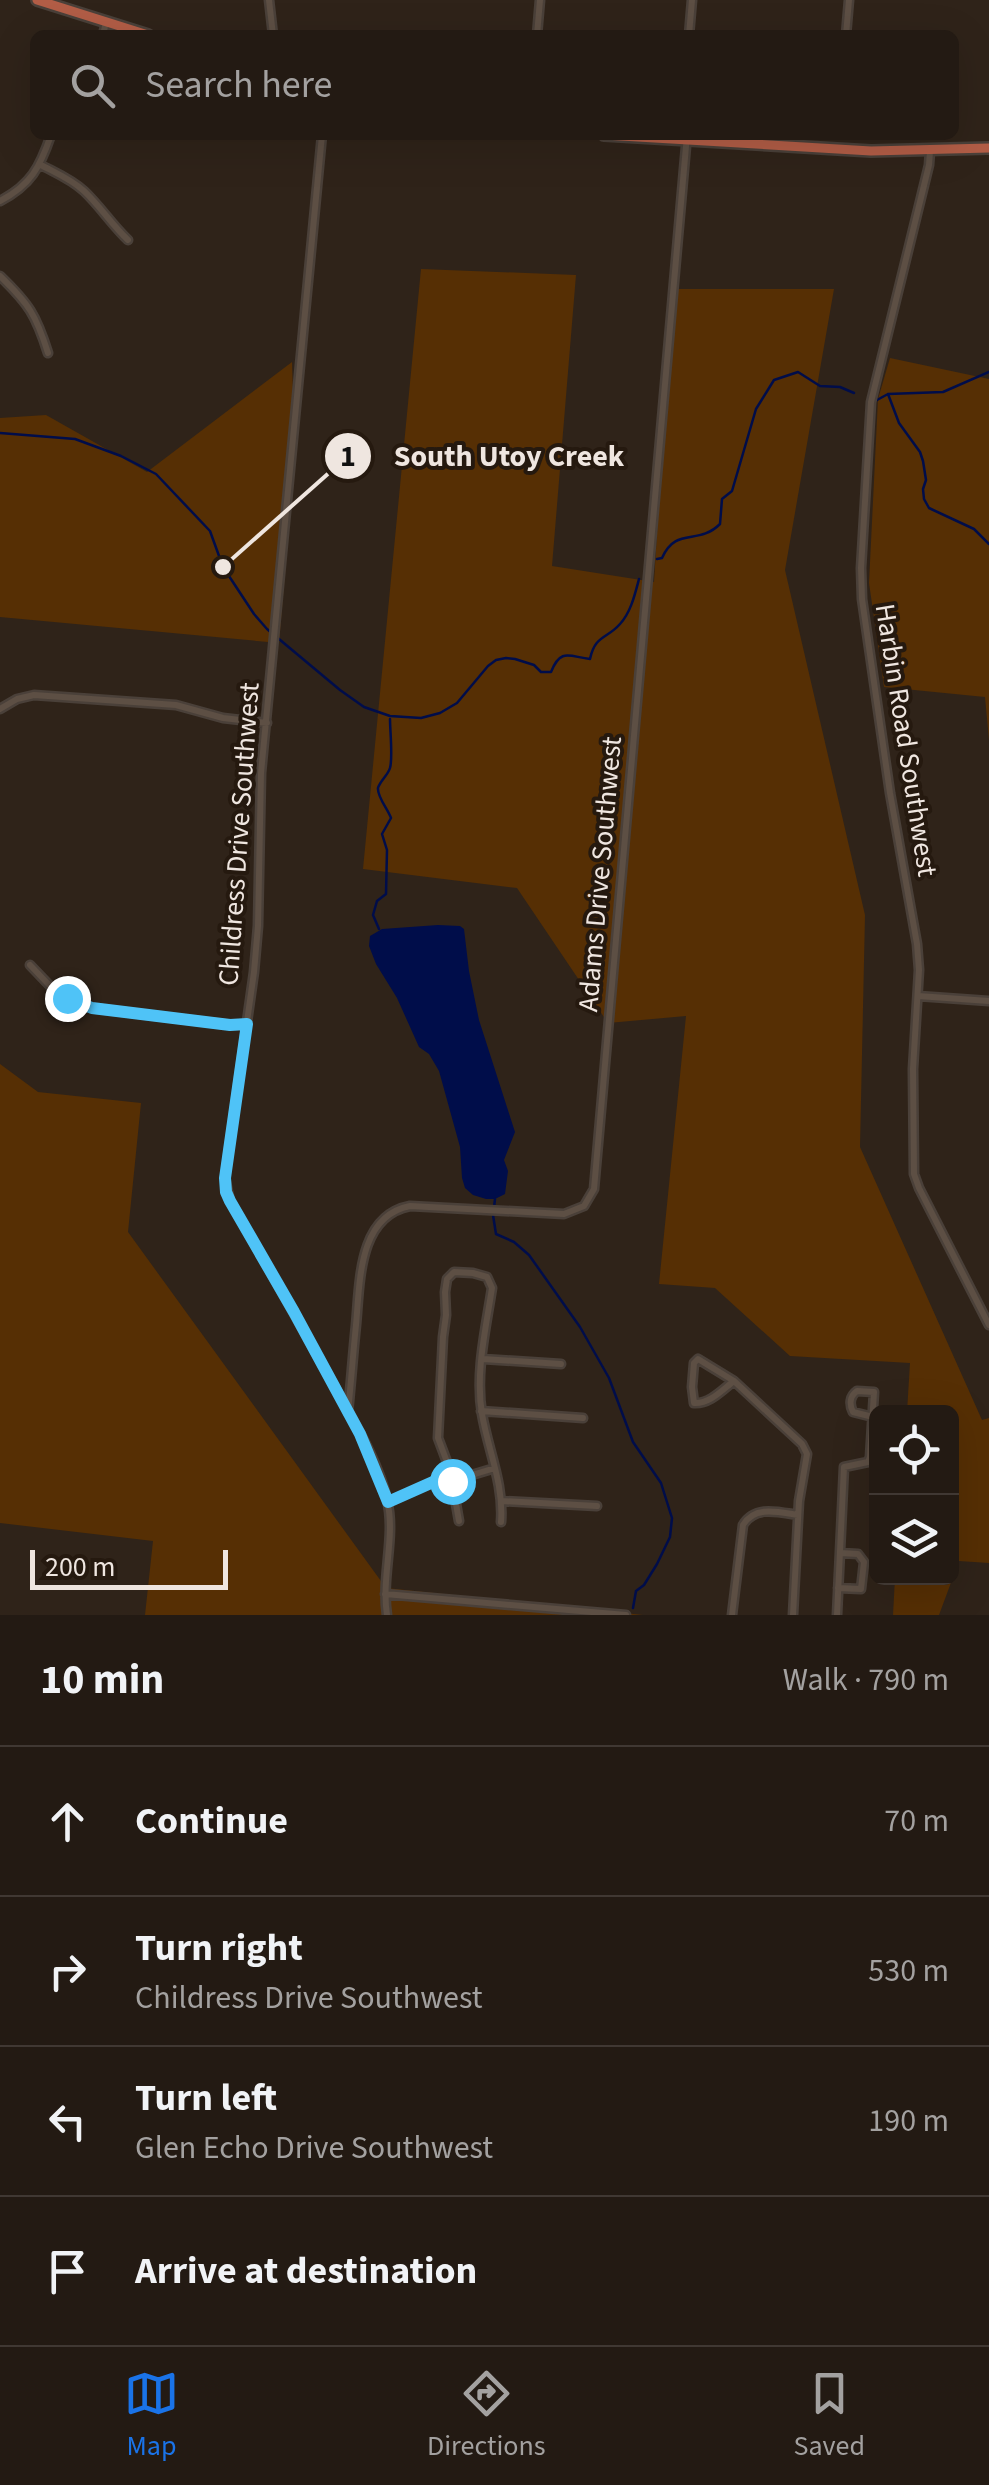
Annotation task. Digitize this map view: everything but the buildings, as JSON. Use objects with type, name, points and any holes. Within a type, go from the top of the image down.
[{"type":"main road","points":[[37,0],[132,30]]},
{"type":"main road","points":[[714,140],[835,149],[989,148]]},
{"type":"street","points":[[269,0],[272,30]]},
{"type":"street","points":[[537,30],[540,0]]},
{"type":"street","points":[[689,30],[692,0]]},
{"type":"street","points":[[846,30],[849,0]]},
{"type":"street","points":[[104,30],[106,22]]},
{"type":"street","points":[[0,200],[30,180],[41,165],[48,140]]},
{"type":"street","name":"Childress Drive Southwest","points":[[322,140],[260,787],[258,926],[225,1178],[226,1192],[348,1412],[388,1502],[384,1594],[387,1615]]},
{"type":"street","name":"Adams Drive Southwest","points":[[348,1412],[361,1265],[370,1238],[387,1215],[410,1206],[564,1214],[584,1206],[594,1189],[687,140]]},
{"type":"street","points":[[835,149],[836,140]]},
{"type":"street","name":"Harbin Road Southwest","points":[[930,151],[871,402],[860,568],[890,793],[916,944],[914,1174],[986,1308],[989,1326]]},
{"type":"street","points":[[41,165],[86,192],[128,240]]},
{"type":"street","points":[[0,276],[30,308],[48,353]]},
{"type":"street","points":[[0,709],[34,695],[176,704],[224,718],[266,722]]},
{"type":"street","points":[[30,965],[51,987],[92,1008],[247,1024]]},
{"type":"street","points":[[918,996],[989,1001]]},
{"type":"street","points":[[459,1522],[452,1481],[438,1438],[445,1292],[447,1279],[454,1272],[473,1272],[487,1278],[492,1288],[481,1412],[502,1501],[501,1522]]},
{"type":"street","points":[[483,1359],[561,1364]]},
{"type":"street","points":[[734,1382],[710,1400],[694,1403],[694,1363],[698,1359],[734,1382],[802,1444],[807,1454],[798,1515],[793,1615]]},
{"type":"street","points":[[857,1391],[874,1392],[873,1417],[853,1412],[850,1404],[857,1391]]},
{"type":"street","points":[[481,1412],[583,1418]]},
{"type":"street","points":[[837,1615],[844,1466],[868,1462],[869,1453]]},
{"type":"street","points":[[388,1502],[433,1482],[452,1481],[495,1468]]},
{"type":"street","points":[[502,1501],[597,1506]]},
{"type":"street","points":[[732,1615],[743,1525],[757,1512],[798,1515]]},
{"type":"street","points":[[838,1588],[861,1590],[864,1562],[858,1554],[840,1553]]},
{"type":"street","points":[[384,1594],[626,1615]]},
{"type":"shaded area","points":[[421,269],[576,275],[552,566],[654,582],[672,289],[834,289],[785,570],[865,915],[860,1147],[982,1420],[989,1418],[989,1563],[959,1561],[959,1405],[907,1405],[910,1363],[790,1356],[715,1288],[659,1284],[686,1016],[608,1023],[517,888],[363,869]]},
{"type":"shaded area","points":[[890,358],[989,379],[989,740],[985,697],[884,687],[869,583],[878,399]]},
{"type":"shaded area","points":[[292,362],[295,457],[279,643],[0,617],[0,418],[46,415],[147,472]]},
{"type":"shaded area","points":[[438,925],[464,929],[479,1020],[515,1132],[504,1160],[508,1171],[505,1194],[495,1199],[473,1195],[465,1188],[460,1147],[439,1071],[429,1054],[419,1047],[369,946],[370,936],[382,929]]},
{"type":"shaded area","points":[[0,1064],[38,1092],[141,1103],[128,1232],[386,1588],[643,1615],[145,1615],[153,1541],[0,1523]]},
{"type":"shaded area","points":[[895,1585],[950,1585],[939,1615],[893,1615]]},
{"type":"waterway","points":[[657,559],[674,542],[704,534],[720,524],[722,499],[732,491],[756,409],[774,380],[798,372],[820,386],[840,387],[854,393]]},
{"type":"waterway","points":[[877,400],[888,394],[943,392],[989,372]]},
{"type":"waterway","points":[[888,394],[899,423],[920,452],[926,480],[924,499],[929,508],[974,529],[989,544]]},
{"type":"waterway","points":[[0,433],[75,439],[156,474],[210,531],[223,567],[267,629],[364,707],[390,716],[421,718],[440,713],[457,703],[496,660],[515,659],[534,665],[541,672],[551,672],[562,656],[590,659],[598,641],[627,614],[639,579]]},
{"type":"waterway","points":[[379,929],[373,915],[377,901],[386,894],[387,850],[382,834],[391,818],[378,788],[391,764],[390,719]]},
{"type":"waterway","points":[[495,1199],[496,1234],[529,1255],[580,1327],[609,1378],[633,1442],[661,1483],[672,1518],[670,1537],[644,1585],[636,1591],[633,1608]]},
{"type":"place","name":"South Utoy Creek","points":[[223,567]]},
{"type":"route","points":[[67,998],[92,1008],[247,1024],[225,1178],[230,1201],[360,1434],[388,1502],[433,1482],[452,1481]]}]
